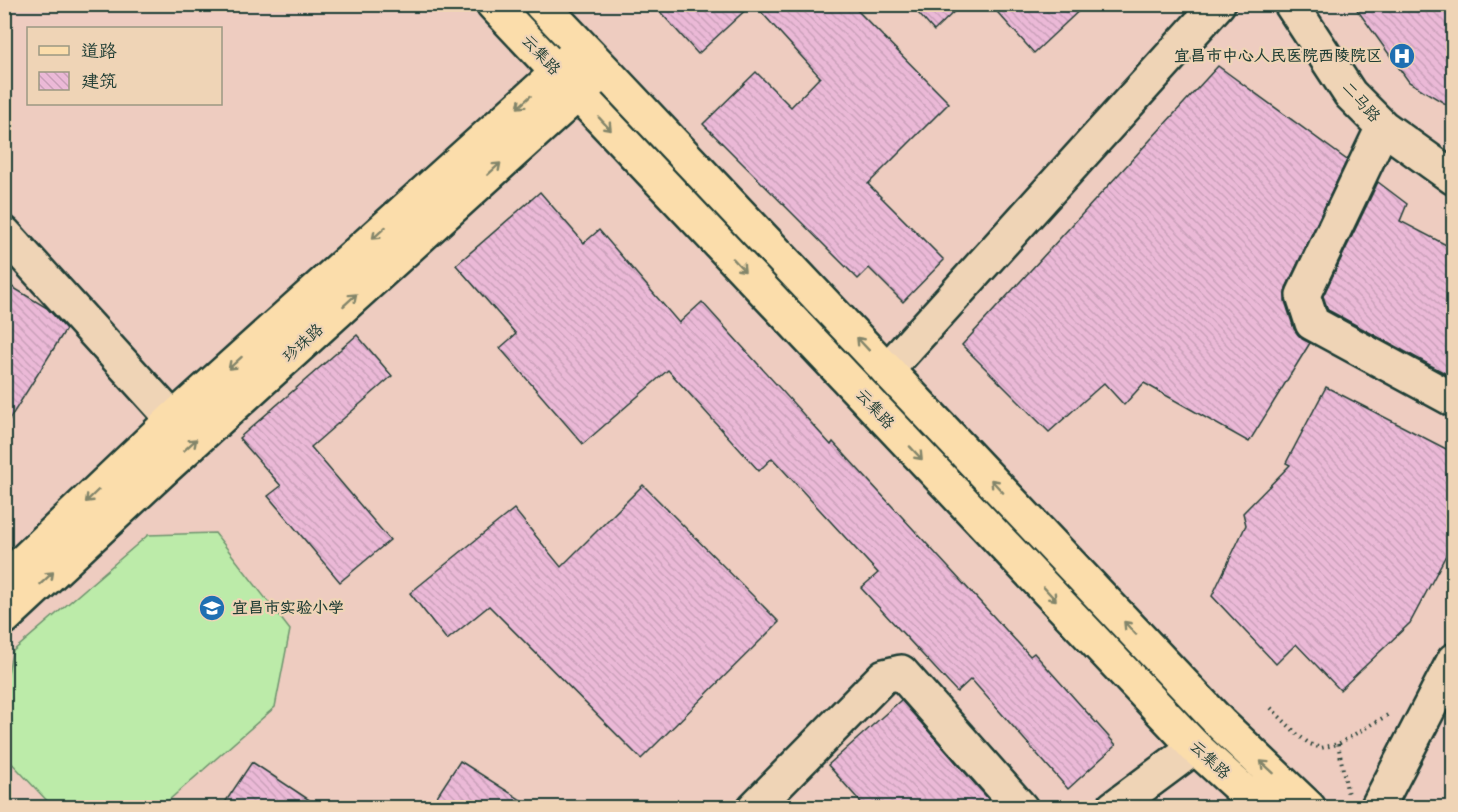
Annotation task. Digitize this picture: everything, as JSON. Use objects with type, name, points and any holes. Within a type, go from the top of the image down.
[{"type":"main road","name":"云集路","points":[[493,4],[1195,747],[1262,807]]},
{"type":"main road","name":"云集路","points":[[541,4],[1222,725],[1309,807]]},
{"type":"main road","name":"珍珠路","points":[[4,618],[166,467],[567,83],[582,47]]},
{"type":"main road","name":"珍珠路","points":[[4,580],[173,419],[567,83],[604,70]]},
{"type":"street","points":[[887,370],[1218,4]]},
{"type":"street","name":"二马路","points":[[1292,4],[1350,94],[1383,127],[1454,178]]},
{"type":"street","points":[[1383,127],[1303,295],[1312,323],[1454,400]]},
{"type":"street","points":[[4,233],[173,419]]},
{"type":"street","points":[[1363,802],[1454,660]]},
{"type":"street","points":[[754,807],[884,676],[901,672],[1021,807]]},
{"type":"street","points":[[1113,807],[1195,747]]},
{"type":"path","points":[[1271,708],[1298,735],[1310,744],[1321,748],[1338,744],[1392,713]]},
{"type":"path","points":[[1338,744],[1363,802]]},
{"type":"green space","points":[[215,533],[290,630],[275,707],[161,807],[53,807],[5,756],[5,689],[12,652],[148,535]]},
{"type":"building","points":[[653,4],[752,4],[698,54]]},
{"type":"building","points":[[754,4],[851,4],[949,103],[868,184],[944,260],[903,302],[869,268],[858,279],[703,124],[756,72],[791,107],[820,77]]},
{"type":"building","points":[[910,4],[962,4],[934,31]]},
{"type":"building","points":[[990,4],[1086,4],[1034,53]]},
{"type":"building","points":[[1353,4],[1444,4],[1454,15],[1454,109],[1409,82]]},
{"type":"building","points":[[1218,66],[1347,160],[1286,288],[1285,301],[1294,329],[1302,339],[1310,343],[1249,442],[1144,383],[1124,405],[1104,383],[1049,432],[962,345]]},
{"type":"building","points":[[1378,182],[1407,204],[1400,221],[1454,249],[1454,378],[1328,310],[1323,296]]},
{"type":"building","points":[[540,192],[584,243],[599,230],[679,323],[702,302],[831,445],[833,442],[1030,656],[1034,653],[1116,745],[1068,789],[971,679],[957,692],[861,588],[878,573],[772,458],[759,471],[668,370],[583,444],[500,348],[516,334],[456,265]]},
{"type":"building","points":[[4,282],[47,308],[66,329],[4,428]]},
{"type":"building","points":[[357,335],[392,376],[311,447],[390,540],[340,582],[268,496],[281,486],[239,438]]},
{"type":"building","points":[[1326,387],[1454,453],[1454,540],[1410,623],[1340,690],[1296,644],[1276,664],[1212,596],[1246,525],[1243,513],[1290,465],[1286,463]]},
{"type":"building","points":[[643,485],[779,622],[641,759],[489,606],[447,640],[410,593],[514,509],[561,567]]},
{"type":"building","points":[[901,700],[996,807],[865,807],[828,765]]},
{"type":"building","points":[[460,761],[532,807],[430,807]]},
{"type":"building","points":[[252,762],[320,807],[222,807]]},
{"type":"place","name":"宜昌市中心人民医院西陵院区","points":[[1402,56]]},
{"type":"place","name":"宜昌市实验小学","points":[[212,608]]}]
